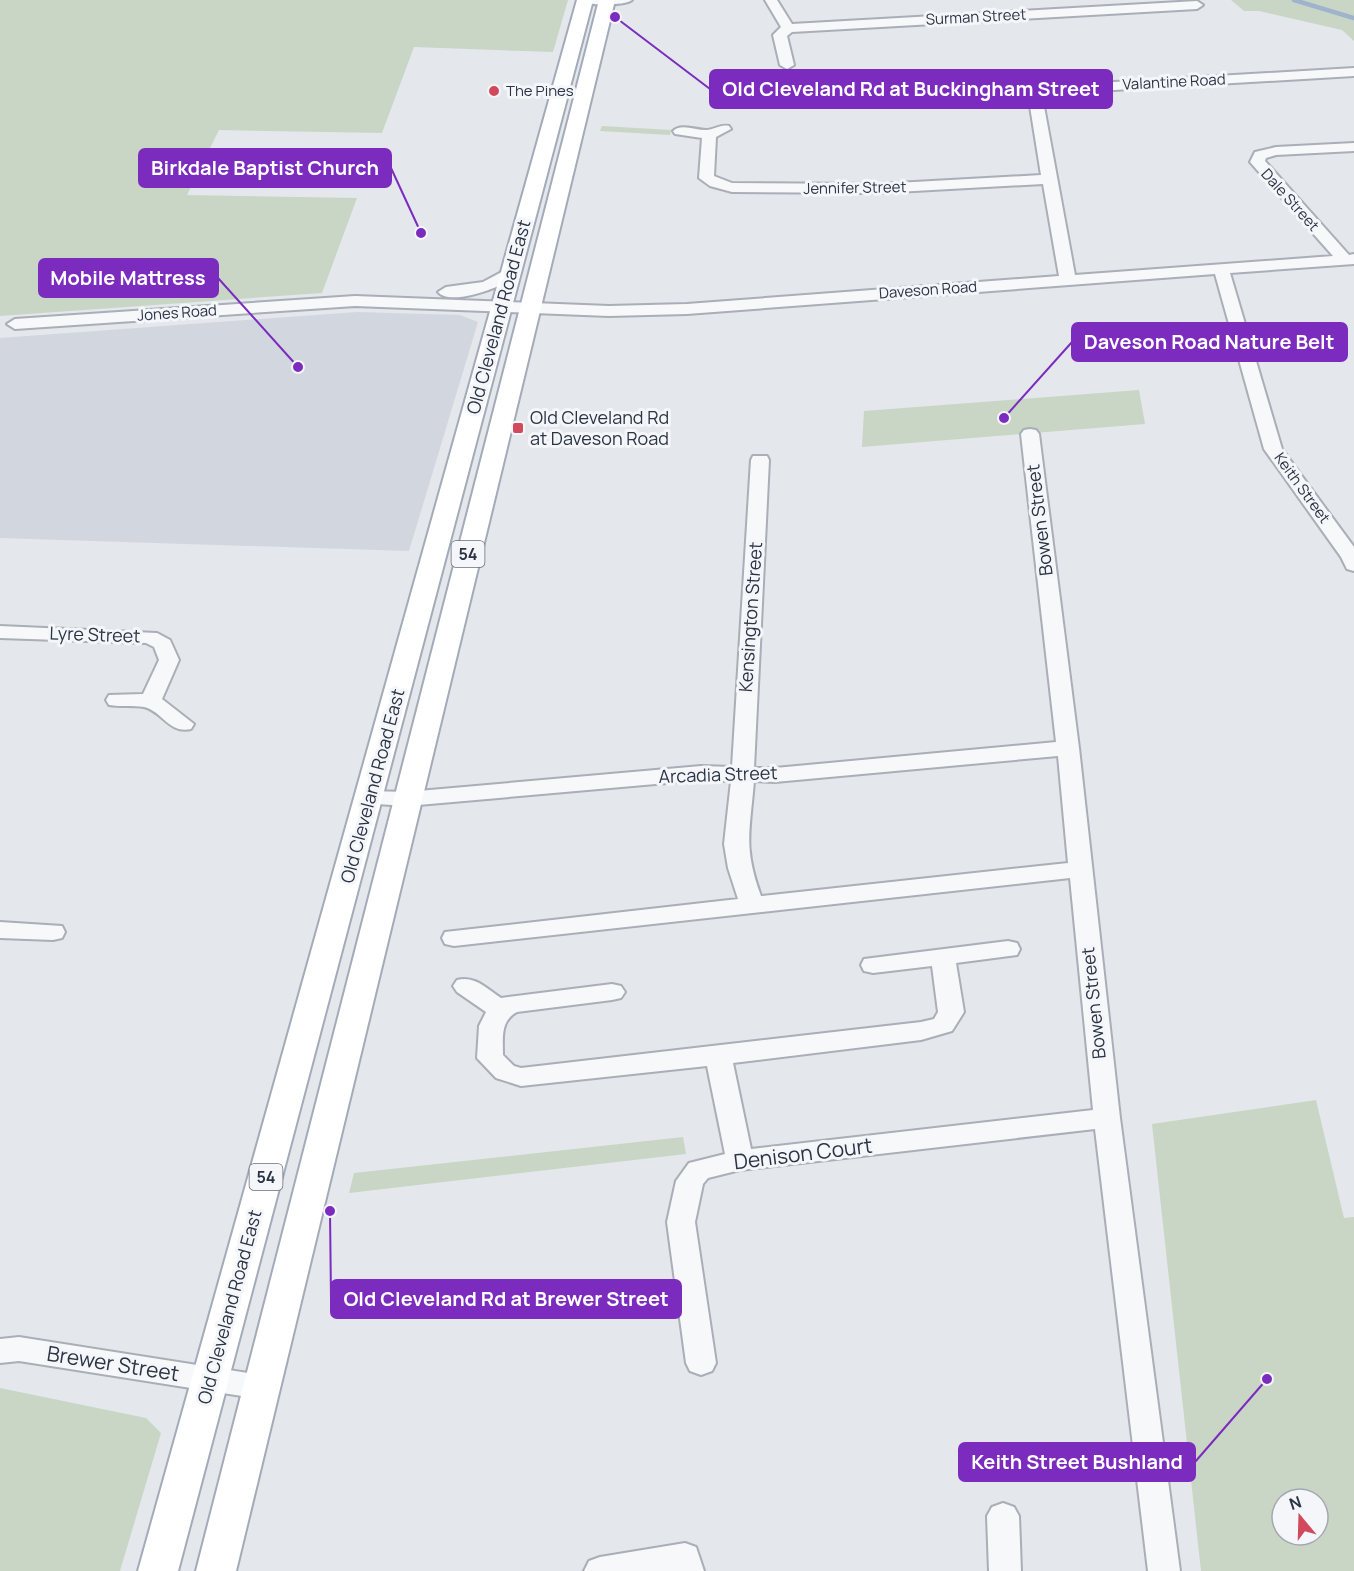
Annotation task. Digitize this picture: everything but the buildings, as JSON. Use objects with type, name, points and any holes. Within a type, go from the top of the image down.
[{"type":"main road","name":"Old Cleveland Road East","points":[[158,1571],[585,0]]},
{"type":"main road","name":"Old Cleveland Road East","points":[[216,1571],[606,0]]},
{"type":"street","points":[[585,0],[626,0]]},
{"type":"street","points":[[771,0],[788,28],[780,34],[787,65]]},
{"type":"street","name":"Surman Street","points":[[788,28],[1197,5]]},
{"type":"street","name":"Valantine Road","points":[[1068,279],[1036,100],[1044,92],[1354,72]]},
{"type":"street","points":[[680,131],[709,135],[724,129]]},
{"type":"street","name":"Jennifer Street","points":[[709,135],[706,178],[718,186],[732,189],[773,187],[820,191],[888,189],[1049,179]]},
{"type":"street","name":"Dale Street","points":[[1349,259],[1257,162],[1260,155],[1276,151],[1354,147]]},
{"type":"street","name":"Daveson Road","points":[[502,305],[609,311],[687,309],[1349,259]]},
{"type":"street","name":"Keith Street","points":[[1221,268],[1273,449],[1352,556],[1354,565]]},
{"type":"street","name":"Jones Road","points":[[15,324],[376,301],[488,287],[501,282],[511,272]]},
{"type":"street","name":"Jones Road","points":[[376,301],[502,305]]},
{"type":"street","name":"Bowen Street","points":[[1030,434],[1068,748],[1107,1118],[1164,1571]]},
{"type":"street","name":"Kensington Street","points":[[752,905],[737,856],[737,836],[744,774],[742,758],[760,460]]},
{"type":"street","name":"Lyre Street","points":[[0,632],[150,637],[163,644],[169,660],[151,701]]},
{"type":"street","points":[[117,700],[151,701],[183,724]]},
{"type":"street","name":"Arcadia Street","points":[[369,798],[407,799],[701,773],[775,775],[1068,748]]},
{"type":"street","points":[[454,938],[1080,869]]},
{"type":"street","points":[[0,930],[53,932]]},
{"type":"street","points":[[873,966],[1008,949]]},
{"type":"street","points":[[612,992],[511,1004],[499,1009],[492,1019],[489,1058],[506,1072],[521,1077],[921,1032],[943,1025],[951,1012],[943,957]]},
{"type":"street","points":[[466,986],[499,1009]]},
{"type":"street","points":[[718,1056],[740,1160]]},
{"type":"street","name":"Denison Court","points":[[701,1363],[681,1222],[690,1181],[699,1170],[740,1160],[1107,1118]]},
{"type":"street","name":"Brewer Street","points":[[0,1351],[19,1349],[261,1387]]},
{"type":"street","points":[[1000,1570],[1004,1516]]},
{"type":"street","points":[[600,1571],[685,1557],[688,1571]]},
{"type":"shaded area","points":[[357,312],[460,315],[478,322],[409,551],[0,538],[0,338]]},
{"type":"green space","points":[[0,0],[568,0],[553,52],[414,47],[382,133],[219,130],[187,195],[357,198],[322,293],[0,316]]},
{"type":"green space","points":[[1231,0],[1354,0],[1354,41],[1342,30],[1259,11],[1244,11]]},
{"type":"green space","points":[[602,126],[671,130],[670,135],[600,131]]},
{"type":"green space","points":[[1139,390],[1145,424],[862,447],[864,411]]},
{"type":"green space","points":[[1316,1100],[1344,1218],[1354,1217],[1354,1571],[1201,1571],[1152,1124]]},
{"type":"green space","points":[[683,1137],[686,1154],[349,1193],[354,1173]]},
{"type":"green space","points":[[0,1388],[146,1418],[161,1433],[120,1571],[0,1571]]},
{"type":"waterway","points":[[1294,0],[1354,18]]},
{"type":"place","name":"Old Cleveland Rd at Buckingham Street","points":[[615,17]]},
{"type":"place","name":"The Pines","points":[[494,91]]},
{"type":"place","name":"Birkdale Baptist Church","points":[[421,233]]},
{"type":"place","name":"Mobile Mattress","points":[[298,367]]},
{"type":"place","name":"Daveson Road Nature Belt","points":[[1004,418]]},
{"type":"place","name":"Old Cleveland Rd at Daveson Road","points":[[518,428]]},
{"type":"place","name":"Old Cleveland Rd at Brewer Street","points":[[330,1211]]},
{"type":"place","name":"Keith Street Bushland","points":[[1267,1379]]}]
